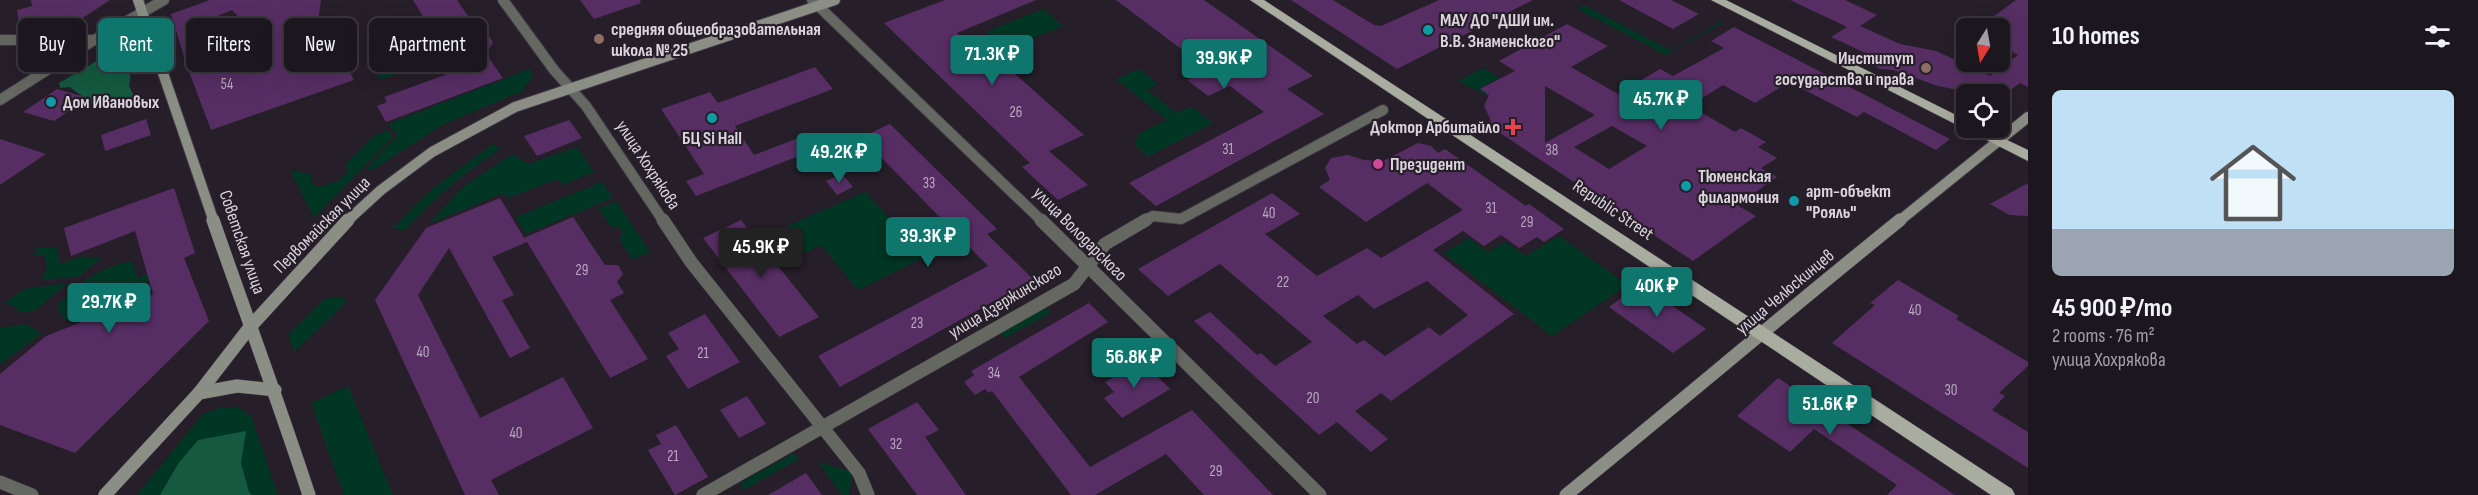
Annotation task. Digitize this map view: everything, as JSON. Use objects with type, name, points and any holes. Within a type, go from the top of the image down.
[{"type":"main road","name":"Republic Street","points":[[1256,0],[2006,495]]},
{"type":"main road","points":[[1717,0],[1956,120]]},
{"type":"main road","points":[[1992,138],[2028,156]]},
{"type":"street","name":"Советская улица","points":[[138,0],[250,327],[275,390],[309,495]]},
{"type":"street","points":[[0,100],[94,40],[164,0]]},
{"type":"street","name":"улица Хохрякова","points":[[503,0],[586,106],[673,238],[760,352],[859,473],[868,495]]},
{"type":"street","name":"Первомайская улица","points":[[105,495],[199,393],[250,327],[334,233],[406,170],[487,121],[515,107],[815,3],[835,0]]},
{"type":"street","name":"улица Володарского","points":[[815,3],[1087,265],[1320,495]]},
{"type":"street","points":[[0,40],[94,40]]},
{"type":"street","name":"улица Дзержинского","points":[[703,495],[1074,284],[1105,244],[1153,216],[1181,219],[1383,110]]},
{"type":"street","name":"улица Челюскинцев","points":[[1566,495],[2028,117]]},
{"type":"street","points":[[199,393],[235,385],[257,385],[275,390]]},
{"type":"street","points":[[0,482],[32,495]]},
{"type":"green space","points":[[1584,5],[1672,51],[1722,21],[1725,22],[1666,55],[1577,9]]},
{"type":"green space","points":[[1043,9],[1063,26],[1007,49],[986,32]]},
{"type":"green space","points":[[98,60],[98,72],[130,72],[129,86],[135,98],[123,103],[115,99],[92,104],[70,87],[60,88],[59,83],[78,72],[86,72],[86,67]]},
{"type":"green space","points":[[1483,68],[1500,78],[1480,89],[1490,97],[1458,81]]},
{"type":"green space","points":[[530,69],[533,75],[523,91],[444,124],[373,170],[366,169],[398,135],[388,124]]},
{"type":"green space","points":[[1139,69],[1158,84],[1147,90],[1177,113],[1191,107],[1213,123],[1148,157],[1134,144],[1140,133],[1167,120],[1116,79]]},
{"type":"green space","points":[[376,72],[404,72],[380,80]]},
{"type":"green space","points":[[388,130],[393,137],[314,218],[290,170],[312,174],[310,180],[315,186],[333,183],[348,172],[345,165],[374,136]]},
{"type":"green space","points":[[493,144],[501,149],[450,186],[405,230],[393,228],[431,190]]},
{"type":"green space","points":[[577,147],[594,172],[562,185],[558,179],[508,198],[504,193],[429,224],[463,187],[512,154],[529,164]]},
{"type":"green space","points":[[602,182],[613,198],[526,234],[516,217]]},
{"type":"green space","points":[[865,192],[925,257],[858,290],[821,245],[805,253],[787,226]]},
{"type":"green space","points":[[616,201],[650,252],[633,260],[619,239],[623,232],[619,227],[611,227],[598,209]]},
{"type":"green space","points":[[1559,236],[1628,285],[1552,336],[1444,253],[1469,238],[1488,252],[1505,242],[1526,256]]},
{"type":"green space","points":[[57,247],[60,264],[80,257],[102,258],[78,277],[41,280],[45,274],[45,258],[44,255],[34,255],[38,248]]},
{"type":"green space","points":[[132,261],[138,278],[154,271],[152,278],[95,311],[72,320],[64,320],[57,307],[73,290],[90,277],[110,267]]},
{"type":"green space","points":[[68,283],[33,312],[19,312],[15,307],[4,303],[25,289]]},
{"type":"green space","points":[[344,298],[346,303],[294,352],[288,335],[325,299]]},
{"type":"green space","points":[[1045,308],[1051,313],[1005,338],[1000,333]]},
{"type":"green space","points":[[26,324],[42,334],[0,364],[0,328]]},
{"type":"green space","points":[[348,386],[393,495],[344,495],[311,403]]},
{"type":"green space","points":[[222,407],[238,407],[251,416],[278,495],[137,495],[203,414]]},
{"type":"green space","points":[[246,431],[241,463],[249,492],[252,495],[160,495],[178,464],[198,440]]},
{"type":"green space","points":[[794,453],[799,459],[744,490],[740,483]]},
{"type":"green space","points":[[818,462],[853,472],[849,495],[842,495]]},
{"type":"building","points":[[31,0],[110,0],[81,18],[18,18],[17,10],[32,6]]},
{"type":"building","points":[[210,0],[321,0],[319,18],[284,18],[284,72],[350,72],[354,80],[211,130],[189,72],[272,72],[272,18],[239,18],[232,10],[213,18],[186,18],[186,63],[171,14]]},
{"type":"building","points":[[413,0],[457,0],[469,18],[424,18]]},
{"type":"building","points":[[580,0],[640,0],[641,3],[594,19]]},
{"type":"building","points":[[945,0],[1036,0],[957,33],[996,68],[1005,65],[1084,135],[1049,151],[1088,185],[1058,200],[1022,167],[1030,163],[884,23]]},
{"type":"building","points":[[1116,0],[1204,0],[1313,76],[1287,89],[1324,114],[1156,206],[1129,183],[1264,112],[1230,86],[1208,96],[1187,80],[1209,70]]},
{"type":"building","points":[[1291,0],[1333,0],[1374,25],[1381,26],[1439,0],[1533,0],[1397,69]]},
{"type":"building","points":[[1619,0],[1671,0],[1699,14],[1673,29]]},
{"type":"building","points":[[1790,0],[1845,0],[1877,15],[1860,26],[1900,44],[1936,51],[1956,60],[1956,72],[1981,72],[1990,76],[1995,72],[2010,72],[2010,61],[2018,55],[2010,51],[2010,18],[1992,18],[2016,0],[2028,0],[2028,87],[2020,83],[2010,90],[2010,84],[1956,84],[1956,90],[1938,86],[1893,70],[1880,69],[1875,66],[1874,57],[1831,37],[1847,27]]},
{"type":"building","points":[[1567,24],[1608,46],[1571,67],[1618,94],[1660,69],[1673,76],[1724,48],[1711,41],[1734,27],[1950,139],[1936,150],[1864,112],[1857,117],[1789,82],[1755,103],[1723,85],[1690,106],[1735,132],[1741,128],[1766,142],[1758,147],[1777,158],[1761,168],[1777,177],[1737,205],[1756,216],[1693,261],[1485,123],[1491,121],[1484,106],[1489,95],[1480,89],[1515,71],[1499,61]],"holes":[[[1545,86],[1595,115],[1545,143]],[[1612,126],[1647,146],[1609,169],[1574,147]]]},
{"type":"building","points":[[487,34],[493,42],[487,52]]},
{"type":"building","points":[[487,55],[503,78],[386,122],[377,106],[387,102],[384,97],[453,72],[487,72]]},
{"type":"building","name":"БЦ Si Hall","points":[[815,67],[833,89],[735,126],[754,155],[811,133],[822,147],[696,196],[686,181],[704,174],[661,109],[710,92],[718,103]]},
{"type":"building","points":[[57,89],[88,98],[54,121],[23,112]]},
{"type":"building","points":[[146,119],[151,135],[105,151],[101,135]]},
{"type":"building","points":[[569,120],[582,138],[537,156],[524,136]]},
{"type":"building","points":[[890,124],[997,229],[987,234],[1033,279],[840,387],[818,356],[988,266],[861,137]]},
{"type":"building","points":[[0,139],[46,154],[0,185]]},
{"type":"building","points":[[1418,143],[1431,146],[1438,153],[1445,149],[1526,206],[1529,204],[1564,229],[1544,242],[1537,237],[1519,248],[1501,235],[1484,246],[1463,231],[1433,250],[1514,314],[1391,401],[1381,393],[1355,411],[1388,439],[1371,452],[1337,422],[1319,435],[1194,321],[1210,312],[1257,355],[1261,353],[1275,366],[1312,342],[1220,264],[1168,296],[1138,269],[1272,193],[1300,214],[1265,234],[1317,276],[1367,248],[1381,258],[1463,210],[1427,183],[1366,222],[1319,187],[1330,180],[1325,168],[1331,158],[1348,155],[1364,160],[1383,161]],"holes":[[[1427,281],[1468,315],[1440,336],[1429,327],[1385,356],[1364,340],[1357,344],[1323,316],[1358,295],[1374,309]]]},
{"type":"building","points":[[842,174],[853,187],[837,195],[826,181]]},
{"type":"building","points":[[2028,183],[2028,216],[2009,215],[1990,204]]},
{"type":"building","points":[[174,188],[195,253],[184,258],[209,321],[75,453],[0,425],[0,374],[46,336],[153,294],[135,231],[71,256],[64,228]]},
{"type":"building","points":[[500,198],[524,238],[573,217],[605,265],[618,265],[623,274],[617,282],[624,293],[610,300],[648,359],[610,378],[527,242],[492,257],[514,295],[502,300],[530,348],[510,358],[449,248],[418,295],[480,418],[563,377],[593,428],[491,480],[499,495],[465,495],[375,300],[426,228]]},
{"type":"building","points":[[741,220],[819,317],[779,337],[703,238]]},
{"type":"building","points":[[1898,280],[1959,316],[1956,319],[2028,362],[2028,366],[1999,393],[2005,396],[1992,410],[2028,432],[2028,468],[1832,343],[1875,305],[1870,303]]},
{"type":"building","points":[[1641,284],[1706,329],[1673,353],[1609,307]]},
{"type":"building","points":[[1089,303],[1108,322],[1019,377],[1090,467],[1192,410],[1273,495],[1204,495],[1166,454],[1095,495],[1071,495],[992,391],[989,393],[985,389],[975,395],[964,382],[974,375],[971,371]]},
{"type":"building","points":[[705,314],[740,362],[688,389],[666,356],[679,349],[668,333]]},
{"type":"building","points":[[1142,361],[1170,389],[1122,418],[1104,398],[1114,392],[1105,382]]},
{"type":"building","points":[[1778,378],[1955,495],[1887,495],[1897,485],[1814,429],[1790,452],[1737,416]]},
{"type":"building","points":[[747,396],[766,424],[739,438],[720,410]]},
{"type":"building","points":[[917,402],[939,430],[925,437],[966,495],[917,495],[868,429]]},
{"type":"building","points":[[676,425],[708,477],[675,495],[648,450],[661,444],[656,435]]},
{"type":"building","points":[[806,473],[822,495],[768,495]]},
{"type":"place","name":"МАУ ДО \"ДШИ им. В.В. Знаменского\"","points":[[1428,30]]},
{"type":"place","name":"средняя общеобразовательная школа № 25","points":[[599,39]]},
{"type":"place","name":"Институт государства и права","points":[[1926,68]]},
{"type":"place","name":"Дом Ивановых","points":[[51,102]]},
{"type":"place","name":"БЦ Si Hall","points":[[712,118]]},
{"type":"place","name":"Доктор Арбитайло","points":[[1513,127]]},
{"type":"place","name":"Президент","points":[[1378,164]]},
{"type":"place","name":"Тюменская филармония","points":[[1686,186]]},
{"type":"place","name":"арт-объект \"Рояль\"","points":[[1794,201]]}]
